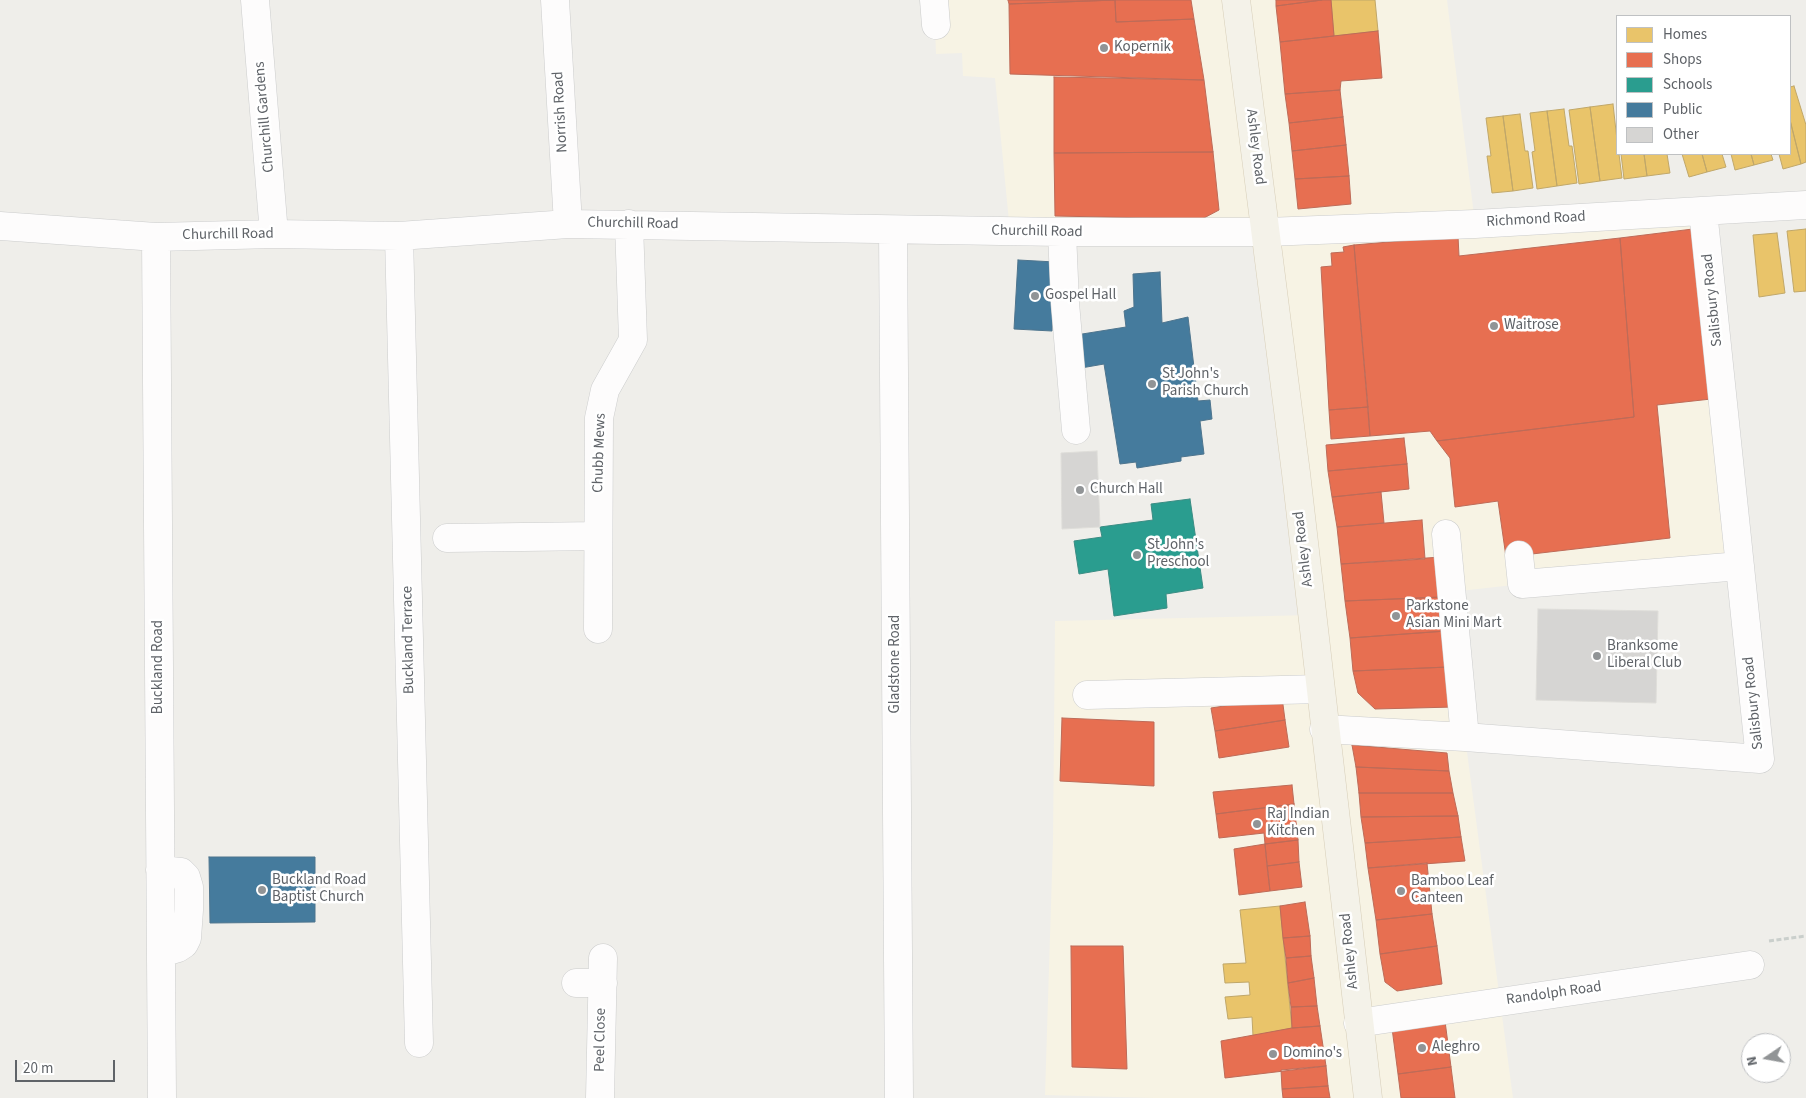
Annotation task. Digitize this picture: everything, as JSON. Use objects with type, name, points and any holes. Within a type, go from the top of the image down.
[{"type":"main road","name":"Ashley Road","points":[[1236,0],[1266,232],[1368,1098]]},
{"type":"street","name":"Churchill Gardens","points":[[255,0],[274,234]]},
{"type":"street","name":"Norrish Road","points":[[555,0],[568,224]]},
{"type":"street","name":"Richmond Road","points":[[1266,232],[1465,224],[1656,223],[1703,211],[1806,205]]},
{"type":"street","name":"Salisbury Road","points":[[1324,729],[1465,737],[1760,759],[1703,211]]},
{"type":"street","name":"Churchill Road","points":[[0,226],[156,237],[274,234],[399,236],[568,224],[1062,232],[1266,232]]},
{"type":"street","name":"Chubb Mews","points":[[598,629],[599,418],[605,390],[633,340],[629,224]]},
{"type":"street","name":"Gladstone Road","points":[[893,230],[899,1098]]},
{"type":"street","points":[[1062,232],[1065,302],[1076,430]]},
{"type":"street","name":"Buckland Terrace","points":[[399,236],[419,1043]]},
{"type":"street","name":"Buckland Road","points":[[156,237],[162,1098]]},
{"type":"street","points":[[1446,534],[1465,737]]},
{"type":"street","points":[[447,538],[598,536]]},
{"type":"street","points":[[1519,555],[1522,584],[1740,566]]},
{"type":"street","points":[[1087,695],[1320,689]]},
{"type":"street","name":"Randolph Road","points":[[1358,1023],[1750,966]]},
{"type":"street","name":"Peel Close","points":[[576,983],[603,971],[600,1098]]},
{"type":"shaded area","points":[[934,0],[1447,0],[1475,223],[1703,211],[1740,566],[1522,584],[1451,592],[1465,737],[1513,1098],[1155,1098],[1045,1095],[1053,841],[1055,621],[1312,615],[1266,233],[1010,232],[995,78],[963,76],[962,53],[936,54]]},
{"type":"building: Homes","points":[[1331,0],[1375,0],[1378,31],[1334,36]]},
{"type":"building: Homes","points":[[1794,86],[1806,125],[1806,162],[1801,164],[1791,124],[1791,87]]},
{"type":"building: Homes","points":[[1613,104],[1616,155],[1619,155],[1622,178],[1600,181],[1590,107]]},
{"type":"building: Homes","points":[[1590,107],[1600,181],[1579,184],[1569,110]]},
{"type":"building: Homes","points":[[1564,109],[1577,183],[1557,186],[1547,111]]},
{"type":"building: Homes","points":[[1547,111],[1557,186],[1537,189],[1532,152],[1535,151],[1530,113]]},
{"type":"building: Homes","points":[[1520,114],[1533,188],[1513,191],[1503,116]]},
{"type":"building: Homes","points":[[1503,116],[1513,191],[1492,193],[1487,156],[1491,156],[1486,118]]},
{"type":"building: Homes","points":[[1791,124],[1801,164],[1783,169],[1779,155],[1791,155]]},
{"type":"building: Homes","points":[[1621,155],[1644,155],[1647,176],[1624,179]]},
{"type":"building: Homes","points":[[1644,155],[1667,155],[1670,173],[1647,176]]},
{"type":"building: Homes","points":[[1682,155],[1702,155],[1707,172],[1689,177]]},
{"type":"building: Homes","points":[[1702,155],[1722,155],[1726,167],[1707,172]]},
{"type":"building: Homes","points":[[1731,155],[1751,155],[1754,165],[1735,170]]},
{"type":"building: Homes","points":[[1751,155],[1771,155],[1773,160],[1754,165]]},
{"type":"building: Homes","points":[[1806,229],[1806,291],[1794,292],[1787,231]]},
{"type":"building: Homes","points":[[1777,233],[1785,293],[1759,297],[1753,235]]},
{"type":"building: Homes","points":[[1280,906],[1292,1028],[1253,1036],[1252,1017],[1228,1019],[1225,997],[1250,995],[1249,982],[1225,983],[1223,964],[1246,963],[1240,910]]},
{"type":"building: Shops","points":[[1008,0],[1115,0],[1009,4]]},
{"type":"building: Shops","points":[[1115,0],[1191,0],[1194,19],[1116,22]]},
{"type":"building: Shops","name":"Kopernik","points":[[1115,0],[1116,22],[1194,19],[1204,80],[1010,74],[1009,4]]},
{"type":"building: Shops","points":[[1276,0],[1322,0],[1276,6]]},
{"type":"building: Shops","points":[[1331,0],[1334,36],[1280,42],[1276,6]]},
{"type":"building: Shops","points":[[1378,31],[1382,78],[1341,81],[1340,90],[1285,94],[1280,42]]},
{"type":"building: Shops","points":[[1054,77],[1204,80],[1213,152],[1054,153]]},
{"type":"building: Shops","points":[[1340,90],[1343,117],[1289,123],[1285,94]]},
{"type":"building: Shops","points":[[1343,117],[1346,145],[1292,151],[1289,123]]},
{"type":"building: Shops","points":[[1346,145],[1349,176],[1295,179],[1292,151]]},
{"type":"building: Shops","points":[[1213,152],[1219,210],[1202,219],[1055,216],[1054,153]]},
{"type":"building: Shops","points":[[1349,176],[1351,204],[1298,209],[1295,179]]},
{"type":"building: Shops","points":[[1693,229],[1711,399],[1657,405],[1670,538],[1506,557],[1498,501],[1455,507],[1450,458],[1437,441],[1634,417],[1620,238]]},
{"type":"building: Shops","name":"Waitrose","points":[[1458,236],[1459,256],[1620,238],[1634,417],[1437,441],[1430,431],[1370,436],[1354,245]]},
{"type":"building: Shops","points":[[1354,245],[1368,407],[1329,410],[1321,267],[1332,266],[1331,253],[1344,252],[1343,247]]},
{"type":"building: Shops","points":[[1368,407],[1370,436],[1331,439],[1329,410]]},
{"type":"building: Shops","points":[[1404,438],[1407,464],[1328,471],[1326,445]]},
{"type":"building: Shops","points":[[1407,464],[1409,489],[1332,497],[1328,471]]},
{"type":"building: Shops","points":[[1381,492],[1384,523],[1337,527],[1332,497]]},
{"type":"building: Shops","points":[[1422,520],[1425,559],[1341,564],[1337,527]]},
{"type":"building: Shops","points":[[1441,557],[1443,597],[1345,601],[1341,564]]},
{"type":"building: Shops","name":"Parkstone Asian Mini Mart","points":[[1443,597],[1446,631],[1350,638],[1345,601]]},
{"type":"building: Shops","points":[[1446,631],[1449,667],[1353,671],[1350,638]]},
{"type":"building: Shops","points":[[1449,667],[1454,707],[1375,709],[1358,693],[1353,671]]},
{"type":"building: Shops","points":[[1282,697],[1285,720],[1215,731],[1211,708]]},
{"type":"building: Shops","points":[[1062,718],[1154,722],[1154,786],[1060,781]]},
{"type":"building: Shops","points":[[1285,720],[1289,747],[1219,758],[1215,731]]},
{"type":"building: Shops","points":[[1352,745],[1447,753],[1449,771],[1356,767]]},
{"type":"building: Shops","points":[[1356,767],[1449,771],[1453,793],[1359,793]]},
{"type":"building: Shops","points":[[1292,785],[1294,804],[1216,814],[1213,792]]},
{"type":"building: Shops","points":[[1359,793],[1453,793],[1458,816],[1361,817]]},
{"type":"building: Shops","name":"Raj Indian Kitchen","points":[[1294,804],[1298,840],[1265,844],[1264,833],[1219,838],[1216,814]]},
{"type":"building: Shops","points":[[1458,816],[1461,837],[1365,843],[1361,817]]},
{"type":"building: Shops","points":[[1461,837],[1465,861],[1368,868],[1365,843]]},
{"type":"building: Shops","points":[[1298,840],[1299,862],[1267,866],[1265,844]]},
{"type":"building: Shops","points":[[1265,844],[1270,891],[1239,895],[1234,849]]},
{"type":"building: Shops","points":[[1299,862],[1302,887],[1270,891],[1267,866]]},
{"type":"building: Shops","name":"Bamboo Leaf Canteen","points":[[1427,863],[1432,914],[1376,920],[1368,868]]},
{"type":"building: Shops","points":[[1305,902],[1310,936],[1283,938],[1280,906]]},
{"type":"building: Shops","points":[[1432,914],[1437,946],[1380,954],[1376,920]]},
{"type":"building: Shops","points":[[1310,936],[1311,956],[1286,958],[1283,938]]},
{"type":"building: Shops","points":[[1071,946],[1123,946],[1127,1069],[1072,1067]]},
{"type":"building: Shops","points":[[1437,946],[1442,984],[1397,991],[1385,982],[1380,954]]},
{"type":"building: Shops","points":[[1311,956],[1314,978],[1288,983],[1286,958]]},
{"type":"building: Shops","points":[[1314,978],[1317,1006],[1291,1007],[1288,983]]},
{"type":"building: Shops","points":[[1317,1006],[1320,1026],[1292,1028],[1291,1007]]},
{"type":"building: Shops","name":"Aleghro","points":[[1445,1021],[1451,1067],[1398,1074],[1392,1028]]},
{"type":"building: Shops","name":"Domino's","points":[[1320,1026],[1326,1066],[1225,1078],[1221,1041],[1292,1028]]},
{"type":"building: Shops","points":[[1326,1066],[1328,1086],[1282,1089],[1281,1070]]},
{"type":"building: Shops","points":[[1451,1067],[1455,1098],[1401,1098],[1398,1074]]},
{"type":"building: Shops","points":[[1328,1086],[1330,1098],[1283,1098],[1282,1089]]},
{"type":"building: Schools","name":"St John's Preschool","points":[[1190,499],[1203,588],[1166,594],[1167,608],[1114,616],[1108,569],[1079,574],[1074,541],[1102,537],[1100,527],[1153,520],[1151,504]]},
{"type":"building: Public","name":"Gospel Hall","points":[[1018,260],[1055,262],[1052,331],[1014,329]]},
{"type":"building: Public","name":"St John's Parish Church","points":[[1160,272],[1162,323],[1188,317],[1198,401],[1210,400],[1212,419],[1200,421],[1204,454],[1181,457],[1181,461],[1137,468],[1136,462],[1120,464],[1104,364],[1081,368],[1076,335],[1126,327],[1124,311],[1134,307],[1133,274]]},
{"type":"building: Public","name":"Buckland Road Baptist Church","points":[[209,857],[315,857],[315,922],[210,923]]},
{"type":"building: Other","name":"Church Hall","points":[[1097,451],[1100,527],[1062,529],[1061,453]]},
{"type":"building: Other","name":"Branksome Liberal Club","points":[[1538,609],[1658,611],[1656,703],[1536,700]]},
{"type":"place","name":"Kopernik","points":[[1104,48]]},
{"type":"place","name":"Gospel Hall","points":[[1035,296]]},
{"type":"place","name":"Waitrose","points":[[1494,326]]},
{"type":"place","name":"St John's Parish Church","points":[[1152,384]]},
{"type":"place","name":"Church Hall","points":[[1080,490]]},
{"type":"place","name":"St John's Preschool","points":[[1137,555]]},
{"type":"place","name":"Parkstone Asian Mini Mart","points":[[1396,616]]},
{"type":"place","name":"Branksome Liberal Club","points":[[1597,656]]},
{"type":"place","name":"Raj Indian Kitchen","points":[[1257,824]]},
{"type":"place","name":"Buckland Road Baptist Church","points":[[262,890]]},
{"type":"place","name":"Bamboo Leaf Canteen","points":[[1401,891]]},
{"type":"place","name":"Aleghro","points":[[1422,1048]]},
{"type":"place","name":"Domino's","points":[[1273,1054]]}]
